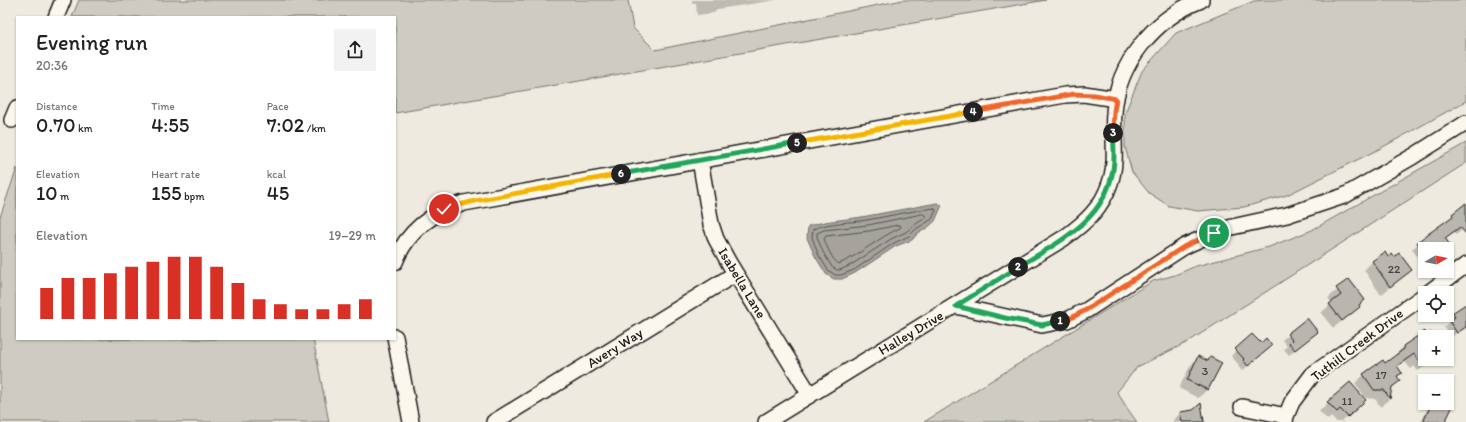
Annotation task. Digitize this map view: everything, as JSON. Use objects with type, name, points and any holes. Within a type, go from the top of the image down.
[{"type":"street","points":[[56,16],[63,0]]},
{"type":"street","name":"Halley Drive","points":[[766,422],[956,306],[1064,238],[1089,219],[1098,208],[1111,182],[1115,155],[1113,127],[1116,99],[1122,78],[1128,66],[1152,32],[1162,22],[1185,7],[1201,0]]},
{"type":"street","points":[[396,260],[403,245],[417,228],[435,215],[454,206],[475,201],[1065,95],[1084,94],[1116,99]]},
{"type":"street","points":[[956,306],[1042,325],[1067,320],[1086,310],[1185,246],[1232,227],[1287,215],[1344,196],[1466,123]]},
{"type":"street","name":"Isabella Lane","points":[[700,160],[711,224],[722,252],[810,395]]},
{"type":"street","points":[[1438,286],[1466,265]]},
{"type":"street","name":"Avery Way","points":[[494,422],[735,274]]},
{"type":"street","name":"Tuthill Creek Drive","points":[[1285,419],[1292,402],[1313,374],[1418,300]]},
{"type":"street","points":[[396,340],[411,422]]},
{"type":"street","points":[[1242,407],[1285,419]]},
{"type":"shaded area","points":[[79,0],[628,0],[633,28],[655,50],[903,0],[1046,0],[396,113],[396,16],[72,16]]},
{"type":"shaded area","points":[[1466,0],[1466,101],[1383,147],[1287,195],[1244,207],[1198,211],[1169,206],[1149,193],[1132,172],[1125,147],[1125,113],[1142,71],[1176,33],[1254,1]]},
{"type":"shaded area","points":[[1466,143],[1466,163],[1188,342],[1137,367],[1117,392],[1137,422],[924,422],[1153,281],[1175,275],[1196,266],[1269,247],[1312,230]]},
{"type":"shaded area","points":[[16,171],[16,340],[313,340],[329,422],[0,422],[0,217]]},
{"type":"water","points":[[937,203],[942,205],[935,221],[926,229],[918,233],[912,240],[896,246],[855,273],[842,279],[834,279],[826,274],[815,256],[807,238],[808,226],[815,224]]},
{"type":"building","points":[[1466,203],[1466,234],[1460,227],[1445,238],[1448,242],[1418,242],[1418,244],[1417,242],[1453,216],[1452,214]]},
{"type":"building","points":[[1385,252],[1388,257],[1392,254],[1394,257],[1399,253],[1412,270],[1390,287],[1372,261]]},
{"type":"building","points":[[1349,279],[1365,300],[1359,305],[1360,307],[1342,321],[1329,304],[1341,295],[1336,288]]},
{"type":"building","points":[[1466,304],[1466,327],[1457,333],[1450,322],[1454,322],[1454,312]]},
{"type":"building","points":[[1307,318],[1318,332],[1295,350],[1289,343],[1292,340],[1287,334]]},
{"type":"building","points":[[1252,334],[1261,343],[1266,338],[1272,346],[1248,366],[1235,349]]},
{"type":"building","points":[[1418,336],[1418,360],[1414,354],[1397,366],[1402,373],[1397,376],[1400,381],[1392,387],[1390,399],[1384,390],[1374,390],[1363,374],[1383,360],[1385,363],[1404,349],[1403,346]]},
{"type":"building","points":[[1198,356],[1208,361],[1210,357],[1222,363],[1208,390],[1187,380]]},
{"type":"building","points":[[1350,382],[1366,400],[1348,417],[1340,409],[1337,412],[1327,402]]},
{"type":"building","points":[[1201,403],[1204,422],[1182,422],[1180,412],[1193,410]]},
{"type":"building","points":[[1429,410],[1451,410],[1445,422],[1423,422]]},
{"type":"route","points":[[444,209],[475,201],[1065,95],[1084,94],[1116,99],[1113,127],[1115,155],[1114,168],[1111,182],[1098,208],[1089,219],[1064,238],[956,306],[1042,325],[1067,320],[1086,310],[1185,246],[1214,233]]}]
